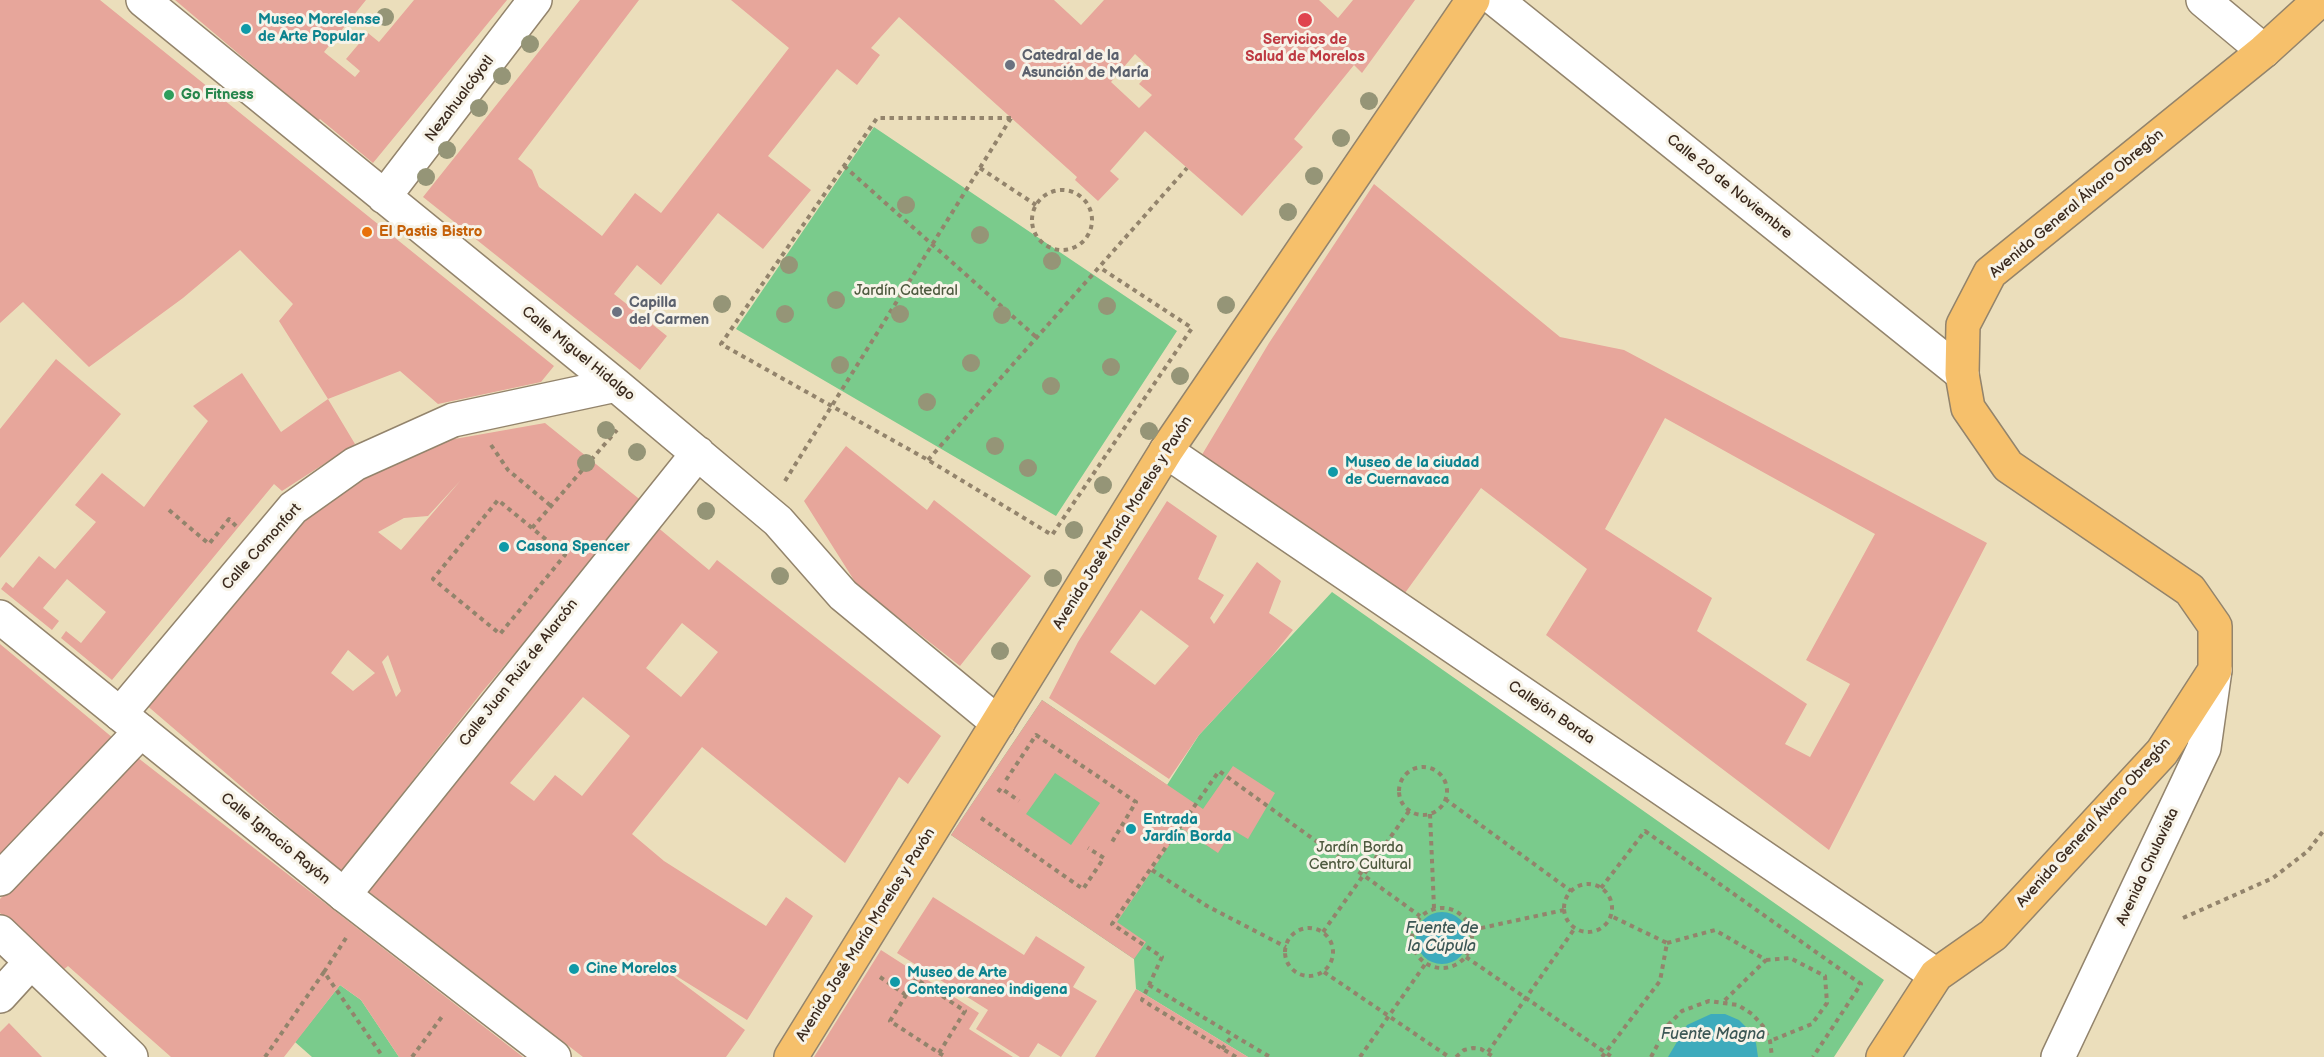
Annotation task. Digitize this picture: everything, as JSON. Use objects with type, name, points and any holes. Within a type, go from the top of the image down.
[{"type":"main road","name":"Avenida José María Morelos y Pavón","points":[[791,1057],[1166,451],[1473,0]]},
{"type":"main road","name":"Avenida General Álvaro Obregón","points":[[1883,1057],[1936,975],[1993,935],[2154,761],[2215,670],[2215,626],[2190,590],[2008,466],[1968,408],[1962,374],[1963,325],[1990,273],[2264,51],[2320,0]]},
{"type":"street","name":"Calle Miguel Hidalgo","points":[[143,0],[698,453],[778,521],[843,596],[998,723]]},
{"type":"street","name":"Nezahualcóyotl","points":[[384,196],[535,0]]},
{"type":"street","name":"Calle 20 de Noviembre","points":[[1496,0],[1962,374]]},
{"type":"street","points":[[2203,0],[2264,51]]},
{"type":"street","name":"Calle Comonfort","points":[[0,879],[131,723],[293,508],[355,464],[453,420],[481,414],[628,395]]},
{"type":"street","name":"Callejón Borda","points":[[1166,451],[1936,975]]},
{"type":"street","name":"Calle Juan Ruiz de Alarcón","points":[[344,895],[698,453]]},
{"type":"street","name":"Calle Ignacio Rayón","points":[[0,617],[344,895],[554,1057]]},
{"type":"street","name":"Avenida Chulavista","points":[[2058,1057],[2204,748],[2215,670]]},
{"type":"street","points":[[0,932],[131,1057]]},
{"type":"street","points":[[0,996],[31,962]]},
{"type":"path","points":[[783,484],[832,406],[932,244],[1011,118],[877,118],[721,344],[832,406],[928,460],[1052,535],[1192,328],[1099,267]]},
{"type":"path","points":[[844,166],[1036,337]]},
{"type":"path","points":[[980,168],[1036,205]]},
{"type":"path","points":[[928,460],[1187,168]]},
{"type":"path","points":[[1060,190],[1079,196],[1090,212],[1091,221],[1084,239],[1068,249],[1048,247],[1035,233],[1032,214],[1036,205],[1042,197],[1060,190]]},
{"type":"path","points":[[532,528],[551,506],[628,395]]},
{"type":"path","points":[[481,414],[490,444],[508,470],[551,506]]},
{"type":"path","points":[[498,500],[532,528],[565,555],[500,634],[433,579],[498,500]]},
{"type":"path","points":[[169,510],[209,544],[229,519],[237,527]]},
{"type":"path","points":[[995,796],[1036,735],[1136,802],[1112,843]]},
{"type":"path","points":[[1420,767],[1436,770],[1446,783],[1445,799],[1430,814],[1423,815],[1410,811],[1400,800],[1399,786],[1406,773],[1412,769],[1420,767]]},
{"type":"path","points":[[1236,1057],[1142,1000],[1162,957],[1112,924],[1219,771],[1420,916]]},
{"type":"path","points":[[1000,788],[1019,801]]},
{"type":"path","points":[[1445,799],[1571,891]]},
{"type":"path","points":[[1323,932],[1410,811]]},
{"type":"path","points":[[985,812],[980,819],[1083,888],[1104,858],[1088,848]]},
{"type":"path","points":[[1430,814],[1434,908]]},
{"type":"path","points":[[2183,918],[2273,878],[2308,851],[2324,830]]},
{"type":"path","points":[[1601,888],[1645,831],[1861,984],[1813,1057]]},
{"type":"path","points":[[1152,870],[1207,906],[1286,947]]},
{"type":"path","points":[[1585,884],[1601,888],[1611,900],[1611,916],[1596,931],[1581,931],[1575,928],[1566,918],[1564,910],[1571,891],[1585,884]]},
{"type":"path","points":[[1434,908],[1453,909],[1468,921],[1472,930],[1473,940],[1466,957],[1450,968],[1440,968],[1421,961],[1412,944],[1414,926],[1420,916],[1434,908]]},
{"type":"path","points":[[1472,930],[1564,910]]},
{"type":"path","points":[[1611,916],[1667,943],[1715,930],[1766,960],[1790,958],[1825,976],[1827,1003],[1812,1024],[1770,1041]]},
{"type":"path","points":[[1307,928],[1323,932],[1332,945],[1334,953],[1324,972],[1310,976],[1296,972],[1287,961],[1286,947],[1292,935],[1307,928]]},
{"type":"path","points":[[1488,1052],[1575,928]]},
{"type":"path","points":[[1604,1055],[1660,981],[1667,943]]},
{"type":"path","points":[[1466,957],[1604,1055],[1612,1057]]},
{"type":"path","points":[[1723,1001],[1766,960]]},
{"type":"path","points":[[1360,1057],[1426,963]]},
{"type":"path","points":[[265,1057],[324,972],[383,1057]]},
{"type":"path","points":[[1324,972],[1449,1057]]},
{"type":"path","points":[[939,1053],[966,1011],[916,979],[890,1021],[939,1053],[946,1057]]},
{"type":"path","points":[[1149,985],[1270,1057]]},
{"type":"path","points":[[412,1057],[464,988]]},
{"type":"path","points":[[1651,1057],[1668,1025],[1682,1011],[1701,1002],[1723,1001],[1738,1005],[1752,1014],[1763,1026],[1770,1041],[1772,1057]]},
{"type":"path","points":[[1222,1049],[1233,1035]]},
{"type":"path","points":[[1456,1057],[1464,1050],[1473,1048],[1488,1052],[1494,1057]]},
{"type":"green space","name":"Jardín Catedral","points":[[874,127],[1177,331],[1056,516],[736,329]]},
{"type":"green space","name":"Jardín Borda Centro Cultural","points":[[1332,592],[1884,980],[1834,1057],[1248,1057],[1136,989],[1134,959],[951,835],[1042,700],[1167,785],[1199,735]]},
{"type":"green space","points":[[340,985],[361,1000],[399,1057],[312,1057],[295,1042]]},
{"type":"water","name":"Fuente de la Cúpula","points":[[1437,912],[1447,912],[1461,919],[1468,938],[1461,957],[1447,964],[1437,964],[1427,960],[1420,953],[1416,943],[1416,933],[1420,923],[1427,916]]},
{"type":"water","name":"Fuente Magna","points":[[1711,1014],[1725,1014],[1739,1020],[1749,1030],[1756,1043],[1758,1057],[1668,1057],[1687,1025]]},
{"type":"building","points":[[0,0],[100,0],[554,366],[541,382],[438,404],[400,371],[328,399],[279,321],[293,304],[240,250],[183,298],[89,367],[23,302],[0,323]]},
{"type":"building","points":[[175,0],[366,0],[324,52],[355,77],[360,71],[346,59],[368,33],[379,42],[414,0],[507,0],[373,163],[320,119],[318,121]]},
{"type":"building","points":[[580,0],[639,0],[518,159],[532,170],[539,187],[602,236],[635,193],[661,213],[789,48],[731,0],[1054,0],[1081,25],[1104,0],[1319,0],[1338,18],[1353,0],[1415,0],[1362,73],[1354,65],[1294,139],[1303,147],[1242,216],[1145,131],[1110,171],[1119,179],[1098,201],[1075,180],[1077,177],[899,17],[871,48],[880,55],[857,85],[837,69],[768,156],[811,190],[763,249],[718,213],[661,285],[637,265],[614,294],[667,336],[640,370],[423,197]],"holes":[[[1135,54],[1152,70],[1139,84],[1152,95],[1139,108],[1111,82]]]},
{"type":"building","points":[[1374,184],[1560,337],[1624,350],[1987,543],[1829,850],[1546,635],[1587,569],[1481,488],[1397,604],[1197,463],[1269,343]],"holes":[[[1665,418],[1875,534],[1806,660],[1850,684],[1810,757],[1785,744],[1807,704],[1697,631],[1712,598],[1605,529]]]},
{"type":"building","points":[[56,359],[121,414],[0,558],[0,429]]},
{"type":"building","points":[[242,373],[281,432],[328,399],[355,444],[282,491],[274,484],[112,680],[61,638],[66,631],[81,643],[106,612],[67,579],[43,608],[59,621],[52,630],[1,589],[6,582],[13,588],[39,556],[55,569],[96,522],[75,505],[102,473],[144,507],[208,421],[193,406]]},
{"type":"building","points":[[545,423],[643,502],[482,692],[341,872],[144,703],[286,531],[375,470],[432,443]],"holes":[[[461,480],[401,550],[378,532],[404,518],[428,516]],[[348,650],[375,673],[353,691],[331,673]],[[388,655],[401,691],[396,697],[382,662]]]},
{"type":"building","points":[[846,446],[927,510],[934,500],[1031,576],[960,666],[857,585],[804,501]]},
{"type":"building","points":[[1167,501],[1217,536],[1198,579],[1224,595],[1210,618],[1214,624],[1257,562],[1281,581],[1269,613],[1293,630],[1268,661],[1199,735],[1169,779],[1049,698],[1078,642]],"holes":[[[1141,610],[1189,646],[1155,685],[1110,652]]]},
{"type":"building","points":[[650,521],[709,570],[717,560],[941,736],[908,784],[899,777],[845,863],[702,747],[632,834],[664,861],[766,926],[786,897],[813,916],[747,1020],[657,964],[745,1030],[726,1057],[583,1057],[363,887]],"holes":[[[682,623],[718,652],[681,697],[646,668]],[[583,697],[630,736],[582,796],[555,775],[534,801],[510,783]]]},
{"type":"building","points":[[0,644],[113,738],[0,857]]},
{"type":"building","name":"Entrada Jardín Borda","points":[[1042,700],[1203,809],[1233,766],[1275,793],[1248,839],[1233,830],[1218,853],[1181,828],[1117,922],[1146,942],[1134,959],[951,835]],"holes":[[[1055,773],[1100,803],[1071,845],[1026,814]]]},
{"type":"building","points":[[133,754],[523,1057],[399,1057],[361,1000],[340,985],[284,1057],[171,1057],[68,966],[63,970],[0,913],[0,899]]},
{"type":"building","points":[[933,897],[1024,955],[1036,936],[1085,967],[1073,987],[1097,1001],[1061,1057],[1038,1043],[1029,1057],[1020,1057],[976,1029],[988,1010],[897,953]]},
{"type":"building","name":"Museo de Arte Conteporaneo indigena","points":[[881,950],[979,1013],[969,1029],[1013,1057],[814,1057]]},
{"type":"building","points":[[1136,989],[1248,1057],[1095,1057]]},
{"type":"building","points":[[9,1023],[42,1057],[0,1057],[0,1032]]},
{"type":"place","name":"Servicios de Salud de Morelos","points":[[1305,20]]},
{"type":"place","name":"Museo Morelense de Arte Popular","points":[[246,29]]},
{"type":"place","name":"Catedral de la Asunción de María","points":[[1010,65]]},
{"type":"place","name":"Go Fitness","points":[[169,95]]},
{"type":"place","name":"El Pastis Bistro","points":[[367,232]]},
{"type":"place","name":"Capilla del Carmen","points":[[617,312]]},
{"type":"place","name":"Museo de la ciudad de Cuernavaca","points":[[1333,472]]},
{"type":"place","name":"Casona Spencer","points":[[504,547]]},
{"type":"place","name":"Entrada Jardín Borda","points":[[1131,829]]},
{"type":"place","name":"Cine Morelos","points":[[574,969]]},
{"type":"place","name":"Museo de Arte Conteporaneo indigena","points":[[895,982]]}]
